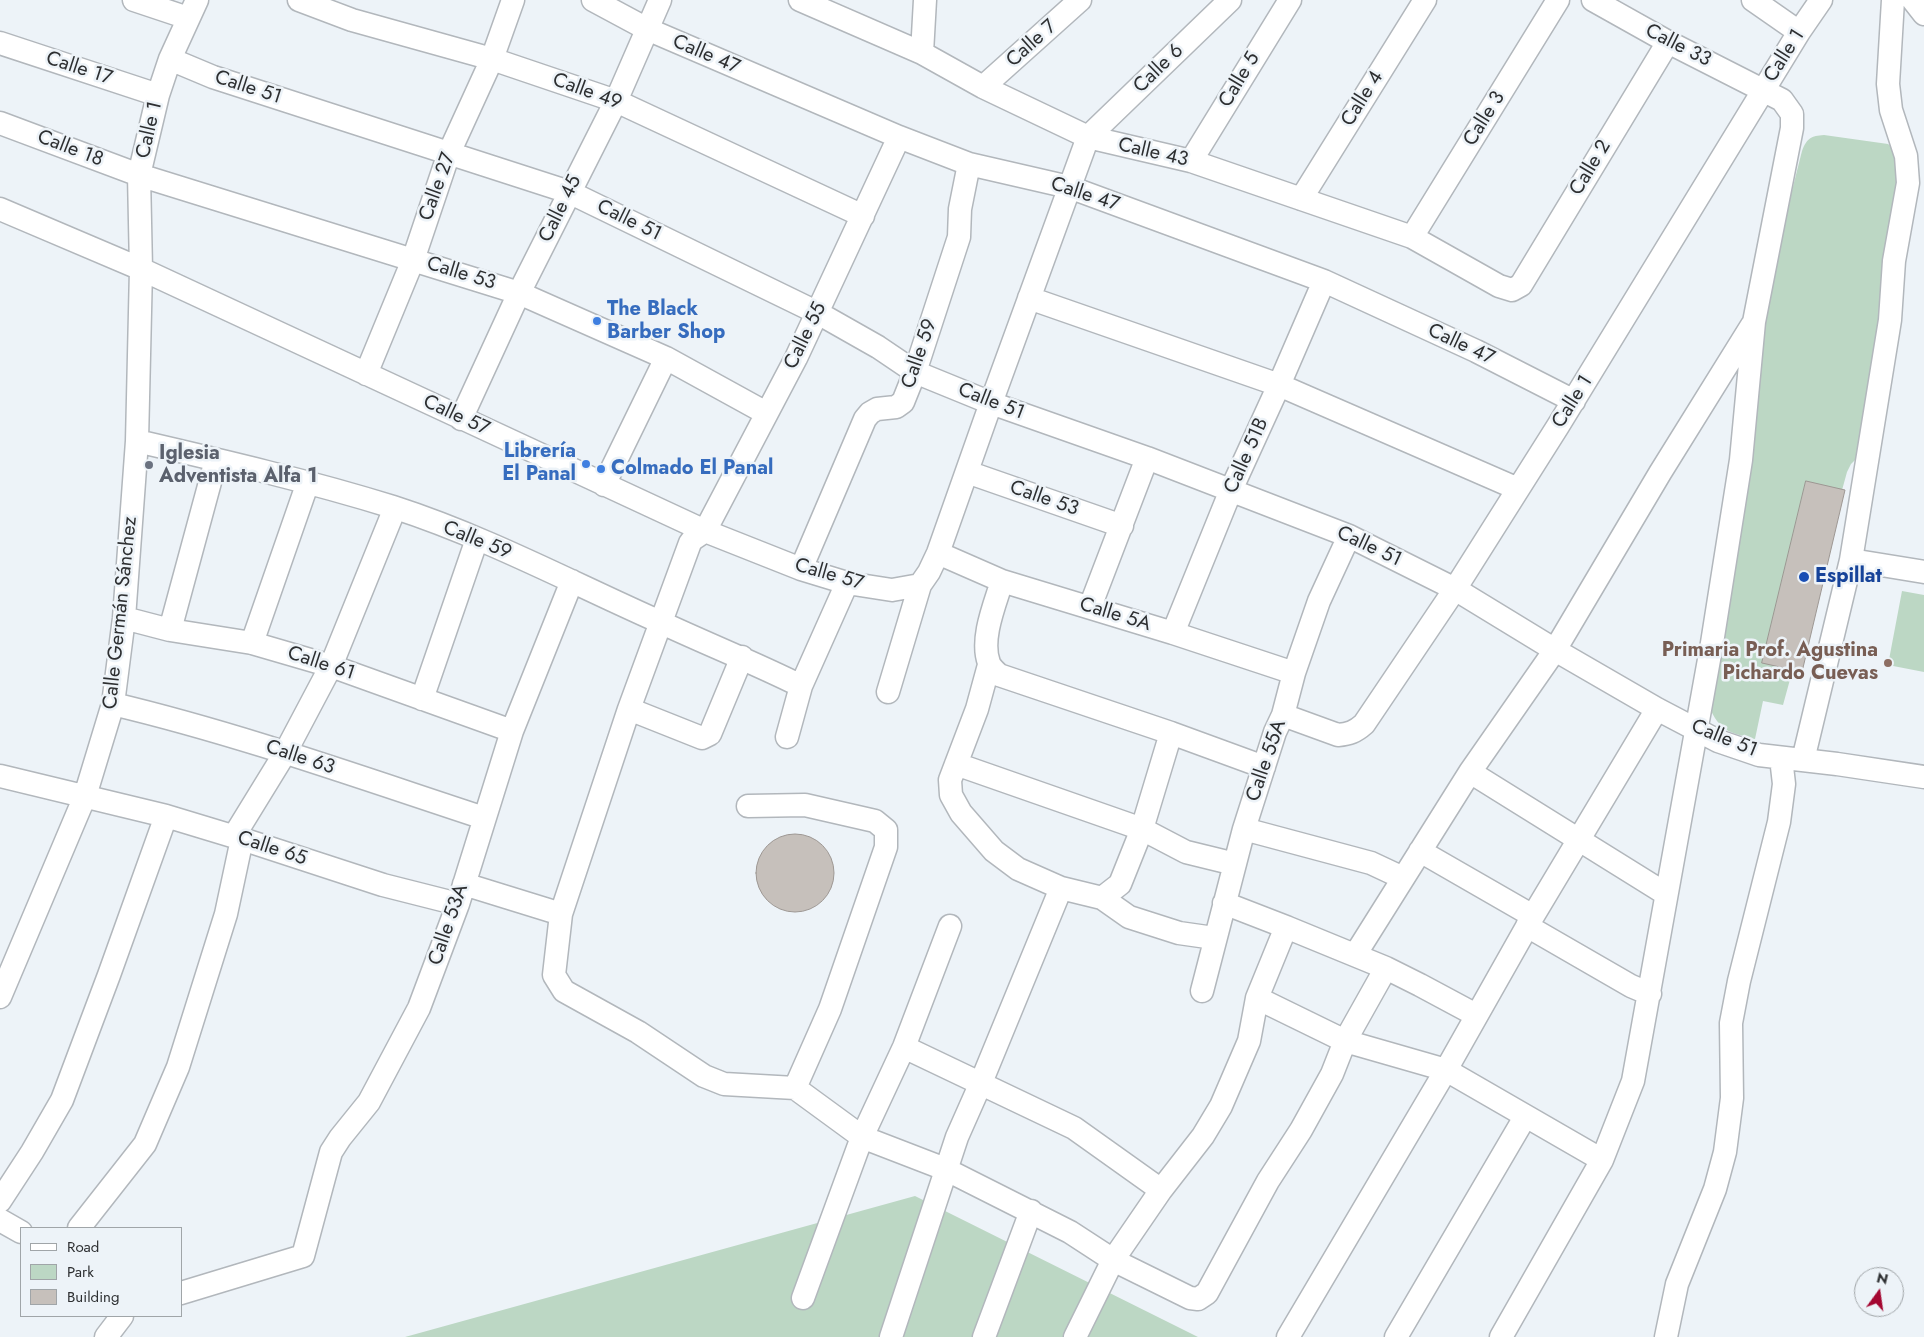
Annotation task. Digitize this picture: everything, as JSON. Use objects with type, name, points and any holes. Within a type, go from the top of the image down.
[{"type":"street","points":[[134,0],[192,9]]},
{"type":"street","name":"Calle 49","points":[[299,0],[352,20],[492,59],[616,101],[863,216]]},
{"type":"street","name":"Calle 27","points":[[366,374],[413,260],[449,153],[492,59],[513,0]]},
{"type":"street","name":"Calle 47","points":[[593,0],[647,29],[899,137],[969,164],[1069,187],[1324,281],[1476,351],[1574,401]]},
{"type":"street","name":"Calle 45","points":[[461,418],[569,192],[616,101],[660,0]]},
{"type":"street","name":"Calle 43","points":[[800,0],[922,53],[983,87],[1088,137],[1191,161],[1412,237],[1499,286],[1512,290]]},
{"type":"street","points":[[922,53],[925,0]]},
{"type":"street","name":"Calle 7","points":[[983,87],[1080,0]]},
{"type":"street","name":"Calle 6","points":[[1088,137],[1230,0]]},
{"type":"street","name":"Calle 5","points":[[1191,161],[1290,0]]},
{"type":"street","name":"Calle 4","points":[[1301,199],[1425,0]]},
{"type":"street","name":"Calle 3","points":[[1412,237],[1558,0]]},
{"type":"street","name":"Calle 33","points":[[1502,1337],[1602,1160],[1633,1081],[1712,643],[1741,460],[1754,322],[1792,128],[1792,114],[1782,100],[1764,89],[1668,42],[1593,0]]},
{"type":"street","points":[[1753,0],[1799,32]]},
{"type":"street","name":"Calle 1","points":[[1282,715],[1338,735],[1356,731],[1364,724],[1455,589],[1574,401],[1799,32],[1821,0]]},
{"type":"street","points":[[1666,1337],[1677,1284],[1715,1190],[1725,1152],[1732,1098],[1731,1023],[1739,981],[1780,822],[1784,784],[1852,560],[1890,320],[1894,261],[1908,183],[1906,156],[1891,110],[1888,84],[1893,0]]},
{"type":"street","points":[[1913,0],[1924,14]]},
{"type":"street","name":"Calle 1","points":[[141,269],[139,175],[158,95],[170,59],[192,9]]},
{"type":"street","name":"Calle 2","points":[[1512,290],[1520,285],[1668,42]]},
{"type":"street","name":"Calle 17","points":[[0,43],[158,95]]},
{"type":"street","name":"Calle 51","points":[[170,59],[213,77],[569,192],[818,313],[878,347],[915,372],[991,403],[1146,458],[1349,536],[1455,589],[1657,709],[1736,748],[1759,755],[1924,777]]},
{"type":"street","name":"Calle 18","points":[[0,123],[139,175]]},
{"type":"street","name":"Calle 55","points":[[795,1088],[724,1084],[704,1076],[638,1032],[564,991],[554,975],[561,914],[629,709],[690,543],[693,538],[705,531],[796,358],[899,137]]},
{"type":"street","points":[[888,692],[920,585],[938,553],[1088,137]]},
{"type":"street","name":"Calle 59","points":[[801,568],[865,419],[870,413],[896,407],[903,402],[915,372],[959,237],[960,209],[969,164]]},
{"type":"street","name":"Calle 53","points":[[139,175],[520,293],[666,358],[766,414]]},
{"type":"street","name":"Calle 57","points":[[0,209],[141,269],[705,531],[801,568],[847,583],[892,590],[920,585]]},
{"type":"street","name":"Calle Germán Sánchez","points":[[0,997],[85,796],[113,704],[124,618],[138,441],[141,269]]},
{"type":"street","name":"Calle 51B","points":[[1173,633],[1231,490],[1324,281]]},
{"type":"street","points":[[1029,298],[1279,385],[1518,489]]},
{"type":"street","points":[[1355,955],[1470,772],[1555,650],[1660,473],[1754,322]]},
{"type":"street","points":[[604,485],[666,358]]},
{"type":"street","name":"Calle 59","points":[[138,441],[308,482],[395,508],[477,539],[742,657],[801,686]]},
{"type":"street","points":[[1090,607],[1146,458]]},
{"type":"street","points":[[170,630],[216,460]]},
{"type":"street","name":"Calle 53","points":[[967,472],[1122,526]]},
{"type":"street","points":[[252,643],[308,482]]},
{"type":"street","points":[[80,1227],[145,1144],[178,1067],[226,914],[238,838],[331,666],[395,508]]},
{"type":"street","name":"Calle 55A","points":[[1202,991],[1214,938],[1244,829],[1294,673],[1319,601],[1349,536]]},
{"type":"street","points":[[422,699],[477,539]]},
{"type":"street","name":"Calle 5A","points":[[938,553],[1002,582],[1090,607],[1294,673]]},
{"type":"street","points":[[1852,560],[1924,572]]},
{"type":"street","name":"Calle 53A","points":[[182,1293],[302,1256],[331,1152],[369,1102],[419,1008],[461,894],[512,731],[572,581]]},
{"type":"street","points":[[1002,582],[989,624],[986,650],[989,665],[977,709],[950,780],[951,795],[961,813],[994,851],[1018,869],[1060,888],[1102,898],[1129,917],[1179,933],[1214,938]]},
{"type":"street","points":[[787,737],[801,686],[847,583]]},
{"type":"street","name":"Calle 61","points":[[124,618],[170,630],[252,643],[331,666],[512,731]]},
{"type":"street","points":[[629,709],[702,738],[706,737],[710,734],[742,657]]},
{"type":"street","points":[[989,665],[999,676],[1171,733],[1264,767]]},
{"type":"street","name":"Calle 63","points":[[113,704],[285,753],[484,818]]},
{"type":"street","points":[[1288,1337],[1446,1070],[1530,921],[1657,709]]},
{"type":"street","points":[[1102,898],[1120,884],[1142,829],[1171,733]]},
{"type":"street","points":[[956,764],[1142,829],[1186,852],[1235,864]]},
{"type":"street","points":[[1470,772],[1666,894]]},
{"type":"street","name":"Calle 65","points":[[0,776],[166,816],[382,884],[461,894],[561,914]]},
{"type":"street","points":[[748,806],[805,805],[874,821],[886,830],[886,847],[833,1000],[795,1088],[862,1137],[945,1169],[1070,1232],[1113,1260],[1190,1298],[1198,1300],[1203,1297],[1268,1181],[1301,1130],[1332,1074],[1345,1040],[1386,968]]},
{"type":"street","points":[[0,1201],[32,1152],[62,1100],[166,816]]},
{"type":"street","points":[[1244,829],[1371,863],[1387,869],[1402,878]]},
{"type":"street","points":[[1420,851],[1630,986],[1650,994]]},
{"type":"street","points":[[891,1337],[956,1137],[980,1085],[1060,888]]},
{"type":"street","points":[[1224,903],[1386,968],[1420,984],[1476,1015]]},
{"type":"street","points":[[803,1298],[862,1137],[904,1047],[950,926]]},
{"type":"street","points":[[1075,1337],[1113,1260],[1161,1190],[1203,1136],[1221,1106],[1249,1041],[1257,998],[1286,927]]},
{"type":"street","points":[[1257,998],[1345,1040],[1446,1070],[1602,1160]]},
{"type":"street","points":[[904,1047],[980,1085],[1074,1128],[1161,1190]]},
{"type":"street","points":[[1396,1337],[1525,1117]]},
{"type":"street","points":[[984,1337],[1031,1212]]},
{"type":"street","points":[[0,1220],[20,1231]]},
{"type":"street","points":[[106,1337],[121,1317]]},
{"type":"green space","points":[[1824,135],[1888,144],[1895,149],[1900,157],[1887,274],[1860,455],[1851,464],[1847,472],[1783,705],[1763,701],[1755,739],[1726,730],[1717,721],[1709,706],[1768,286],[1802,151],[1810,138]]},
{"type":"green space","points":[[1902,591],[1924,595],[1924,672],[1888,665]]},
{"type":"green space","points":[[915,1196],[1198,1337],[405,1337]]},
{"type":"building","name":"Espillat","points":[[1806,481],[1845,490],[1802,672],[1762,663]]},
{"type":"building","points":[[787,834],[803,834],[817,840],[828,851],[834,865],[834,881],[828,895],[817,906],[803,912],[787,912],[773,906],[762,895],[756,881],[756,865],[762,851],[773,840]]},
{"type":"place","name":"The Black Barber Shop","points":[[597,321]]},
{"type":"place","name":"Librería El Panal","points":[[586,464]]},
{"type":"place","name":"Iglesia Adventista Alfa 1","points":[[149,465]]},
{"type":"place","name":"Colmado El Panal","points":[[601,469]]},
{"type":"place","name":"Espillat","points":[[1804,577]]},
{"type":"place","name":"Primaria Prof. Agustina Pichardo Cuevas","points":[[1888,663]]}]
